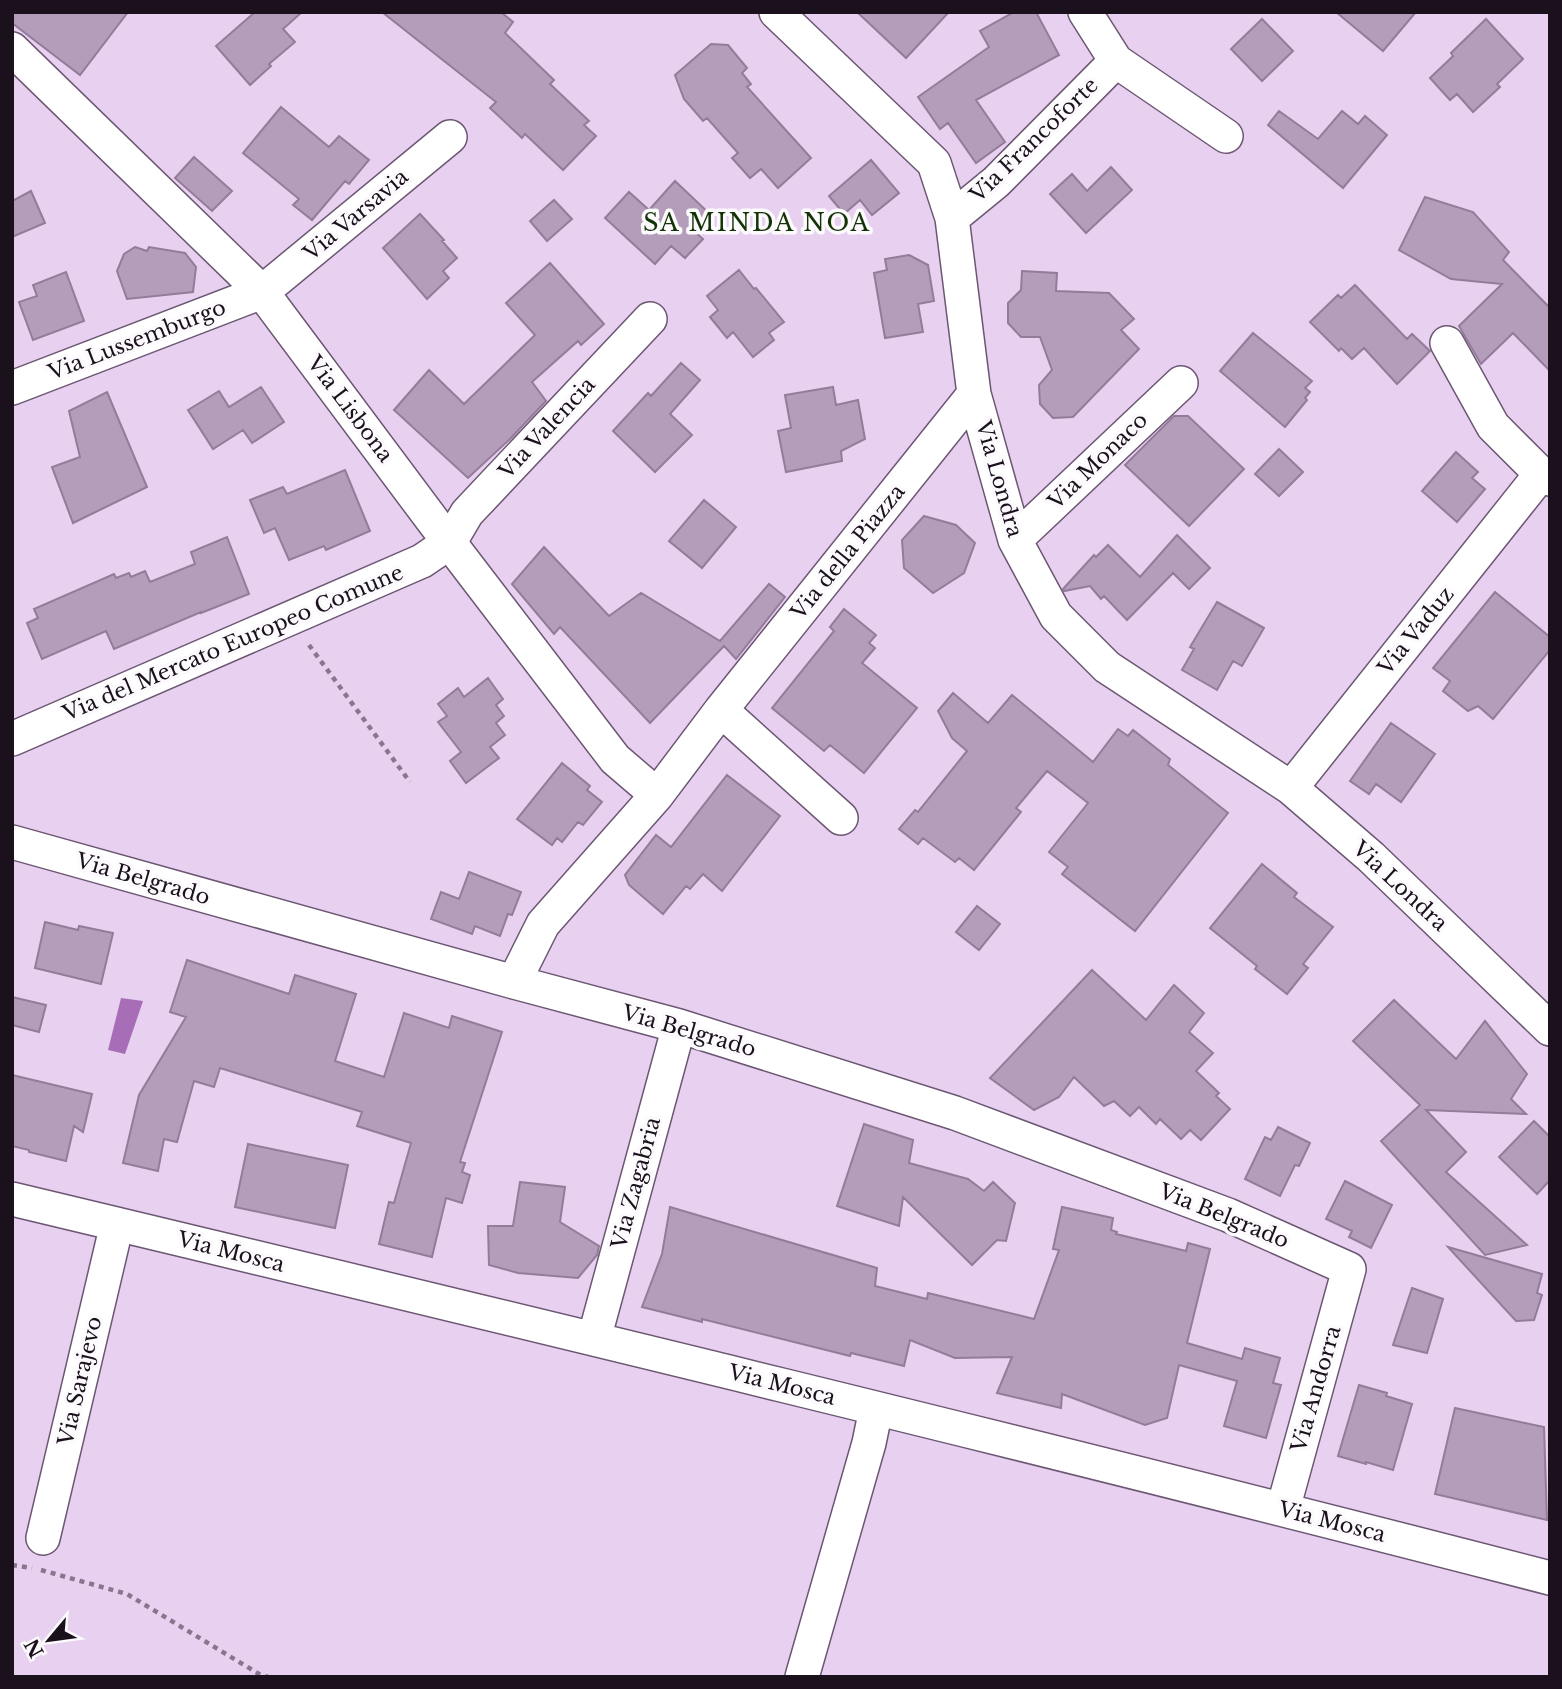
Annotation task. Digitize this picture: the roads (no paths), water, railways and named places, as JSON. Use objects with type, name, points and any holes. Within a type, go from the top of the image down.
[{"type":"street","name":"Via Londra","points":[[776,12],[934,163],[952,218],[974,394],[1015,540],[1056,616],[1107,667],[1291,788],[1371,857],[1550,1029]]},
{"type":"street","name":"Via Francoforte","points":[[1085,12],[1116,61],[1226,136]]},
{"type":"street","name":"Via Lisbona","points":[[12,49],[262,292],[615,759],[657,795]]},
{"type":"street","name":"Via Francoforte","points":[[952,218],[996,182],[1116,61]]},
{"type":"street","name":"Via Varsavia","points":[[262,292],[450,137]]},
{"type":"street","name":"Via Lussemburgo","points":[[12,388],[262,292]]},
{"type":"street","name":"Via Valencia","points":[[450,542],[467,513],[650,319]]},
{"type":"street","name":"Via Vaduz","points":[[1291,788],[1545,477],[1493,426],[1447,343]]},
{"type":"street","name":"Via Monaco","points":[[1015,540],[1181,383]]},
{"type":"street","name":"Via della Piazza","points":[[514,982],[543,924],[657,795],[721,710],[974,394]]},
{"type":"street","name":"Via del Mercato Europeo Comune","points":[[12,739],[422,561],[450,542]]},
{"type":"street","points":[[721,710],[841,818]]},
{"type":"street","name":"Via Belgrado","points":[[12,842],[679,1026],[955,1113],[1228,1215],[1349,1269]]},
{"type":"street","name":"Via Zagabria","points":[[594,1339],[679,1026]]},
{"type":"street","name":"Via Mosca","points":[[12,1199],[594,1339],[1283,1509],[1550,1578]]},
{"type":"street","name":"Via Sarajevo","points":[[43,1538],[117,1224]]},
{"type":"street","name":"Via Andorra","points":[[1283,1509],[1349,1269]]},
{"type":"street","points":[[802,1677],[876,1409]]},
{"type":"district","name":"SA MINDA NOA","points":[[757,222]]}]
